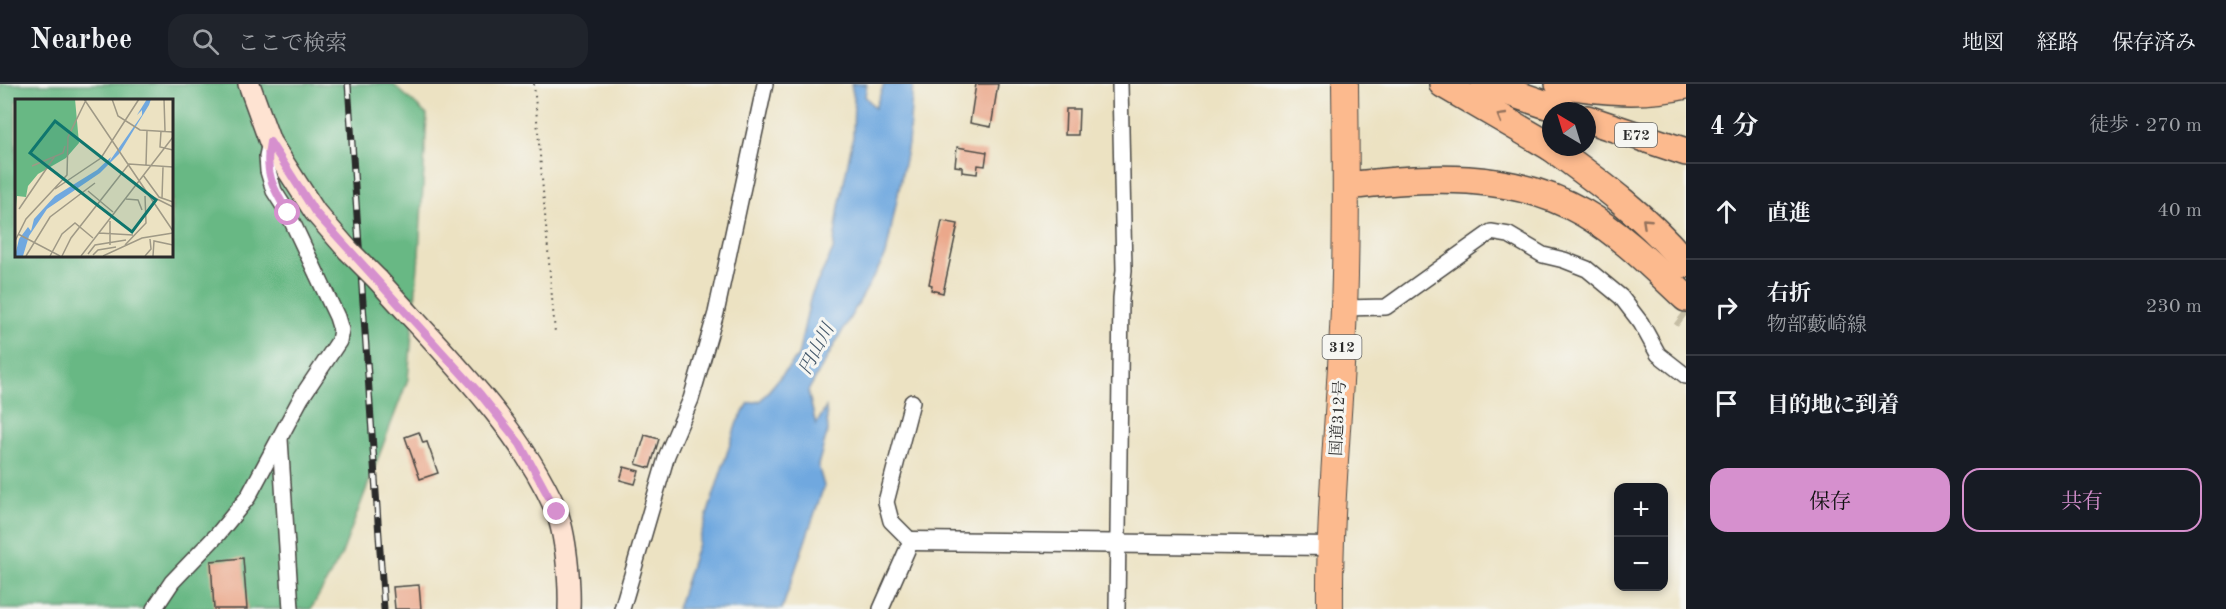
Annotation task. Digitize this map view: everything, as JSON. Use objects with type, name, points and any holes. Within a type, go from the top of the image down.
[{"type":"highway","name":"国道312号","points":[[1330,609],[1330,546],[1344,308],[1347,186],[1345,84]]},
{"type":"highway","points":[[1443,84],[1542,142]]},
{"type":"highway","points":[[1485,84],[1542,103]]},
{"type":"highway","points":[[1558,84],[1625,92],[1652,91],[1686,85]]},
{"type":"highway","name":"E72","points":[[1596,121],[1686,152]]},
{"type":"highway","points":[[1563,156],[1631,208],[1686,264]]},
{"type":"highway","points":[[1347,186],[1398,179],[1452,180],[1494,182],[1530,190],[1566,204],[1604,226],[1640,256],[1684,305]]},
{"type":"main road","points":[[249,84],[270,142],[315,212],[480,394],[520,444],[557,512],[569,590],[569,609]]},
{"type":"street","points":[[622,609],[667,455],[691,399],[716,313],[765,84]]},
{"type":"street","points":[[1117,609],[1121,298],[1124,270],[1120,84]]},
{"type":"street","points":[[154,609],[172,582],[218,534],[248,497],[301,398],[339,341],[341,330],[337,317],[288,213],[274,190],[268,171],[267,156],[270,142]]},
{"type":"street","points":[[1344,308],[1386,307],[1491,232],[1509,235],[1543,255],[1587,269],[1621,297],[1641,323],[1658,354],[1686,376]]},
{"type":"street","points":[[912,402],[886,502],[891,521],[911,541],[1330,546]]},
{"type":"street","points":[[280,440],[291,609]]},
{"type":"street","points":[[881,609],[911,541]]},
{"type":"path","points":[[534,84],[555,333]]},
{"type":"green space","points":[[0,84],[393,84],[427,115],[419,255],[408,379],[341,556],[311,609],[0,609]]},
{"type":"water","name":"円山川","points":[[851,84],[867,84],[865,96],[875,108],[884,84],[913,84],[908,144],[886,255],[808,391],[816,425],[826,407],[828,430],[818,465],[824,486],[782,609],[677,609],[737,422],[749,403],[760,401],[798,356],[811,295],[833,250],[853,137],[854,99]]},
{"type":"building","points":[[976,84],[998,84],[991,127],[970,123]]},
{"type":"building","points":[[1066,109],[1079,109],[1078,135],[1065,135]]},
{"type":"building","points":[[957,147],[987,152],[985,166],[978,165],[977,174],[962,172],[962,167],[955,166]]},
{"type":"building","points":[[942,221],[958,224],[943,293],[931,290],[932,285],[929,284]]},
{"type":"building","points":[[419,432],[423,443],[427,442],[438,473],[420,479],[405,437]]},
{"type":"building","points":[[645,435],[659,439],[650,468],[636,464]]},
{"type":"building","points":[[624,467],[639,471],[635,484],[620,480]]},
{"type":"building","points":[[243,558],[247,609],[214,609],[211,561]]},
{"type":"building","points":[[419,585],[421,609],[395,609],[393,587]]},
{"type":"tunnel","points":[[1682,313],[1686,316]]},
{"type":"railway","points":[[348,84],[384,609]]},
{"type":"route","points":[[288,213],[274,190],[268,171],[267,156],[270,142],[287,172],[315,212],[480,394],[520,444],[557,512]]}]
